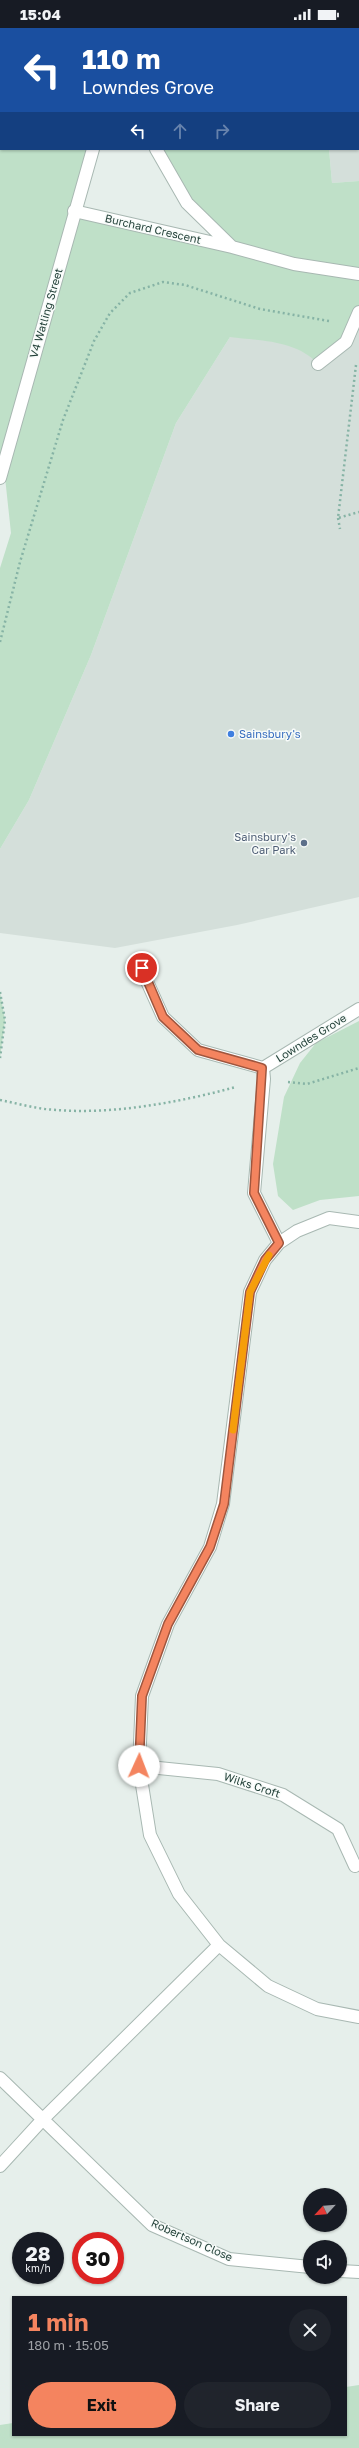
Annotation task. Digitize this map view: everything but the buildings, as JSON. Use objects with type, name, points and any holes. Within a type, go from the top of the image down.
[{"type":"street","name":"V4 Watling Street","points":[[0,478],[74,211],[93,150]]},
{"type":"street","name":"Burchard Crescent","points":[[157,150],[187,203],[232,247]]},
{"type":"street","name":"Burchard Crescent","points":[[74,211],[232,247],[294,264],[359,274]]},
{"type":"street","points":[[318,364],[346,342],[359,312]]},
{"type":"street","points":[[142,968],[163,1017],[198,1050],[263,1073],[254,1193],[279,1243]]},
{"type":"street","name":"Lowndes Grove","points":[[263,1073],[359,1009]]},
{"type":"street","points":[[359,1222],[329,1218],[297,1231],[279,1243],[265,1260],[250,1292],[224,1504],[210,1547],[168,1624],[142,1696],[139,1766],[150,1835],[179,1894],[219,1945],[268,1986],[317,2009],[359,2017]]},
{"type":"street","name":"Wilks Croft","points":[[139,1766],[218,1774],[283,1795],[338,1829],[355,1866]]},
{"type":"street","points":[[0,2166],[44,2118],[219,1945]]},
{"type":"street","name":"Robertson Close","points":[[0,2078],[44,2118],[152,2225],[229,2259],[303,2266]]},
{"type":"street","points":[[347,2271],[359,2272]]},
{"type":"path","points":[[0,642],[20,562],[66,413],[94,341],[110,313],[130,293],[163,282],[185,285],[260,309],[353,325]]},
{"type":"path","points":[[340,529],[338,518],[356,363],[359,360]]},
{"type":"path","points":[[338,518],[359,512]]},
{"type":"path","points":[[0,992],[5,1020],[0,1058]]},
{"type":"path","points":[[0,1100],[45,1109],[103,1111],[198,1097],[263,1073],[307,1084],[359,1068]]},
{"type":"shaded area","points":[[329,150],[359,150],[359,181],[332,183]]},
{"type":"shaded area","points":[[359,274],[359,897],[237,925],[115,948],[0,933],[0,849],[29,800],[91,655],[176,423],[230,337]]},
{"type":"green space","points":[[0,150],[93,150],[74,210],[231,246],[187,203],[157,150],[329,150],[332,183],[359,181],[359,312],[346,342],[318,364],[299,350],[288,346],[265,341],[230,337],[176,423],[91,655],[29,800],[0,849],[0,568],[11,533],[4,468],[0,481]]},
{"type":"green space","points":[[0,992],[5,1020],[0,1058]]},
{"type":"green space","points":[[359,1021],[359,1196],[320,1200],[293,1210],[278,1196],[273,1164],[284,1097],[300,1063],[316,1043]]},
{"type":"green space","points":[[359,2385],[359,2448],[0,2448],[0,2425],[12,2423],[12,2436],[347,2436],[347,2387]]},
{"type":"slow traffic","points":[[233,1430],[250,1292],[265,1260],[269,1255]]},
{"type":"place","name":"Sainsbury's","points":[[231,734]]},
{"type":"place","name":"Sainsbury's Car Park","points":[[304,843]]},
{"type":"route","points":[[139,1766],[142,1696],[168,1624],[210,1547],[224,1504],[250,1292],[265,1260],[279,1243],[254,1193],[264,1079],[262,1068],[198,1050],[163,1017],[142,968]]}]
